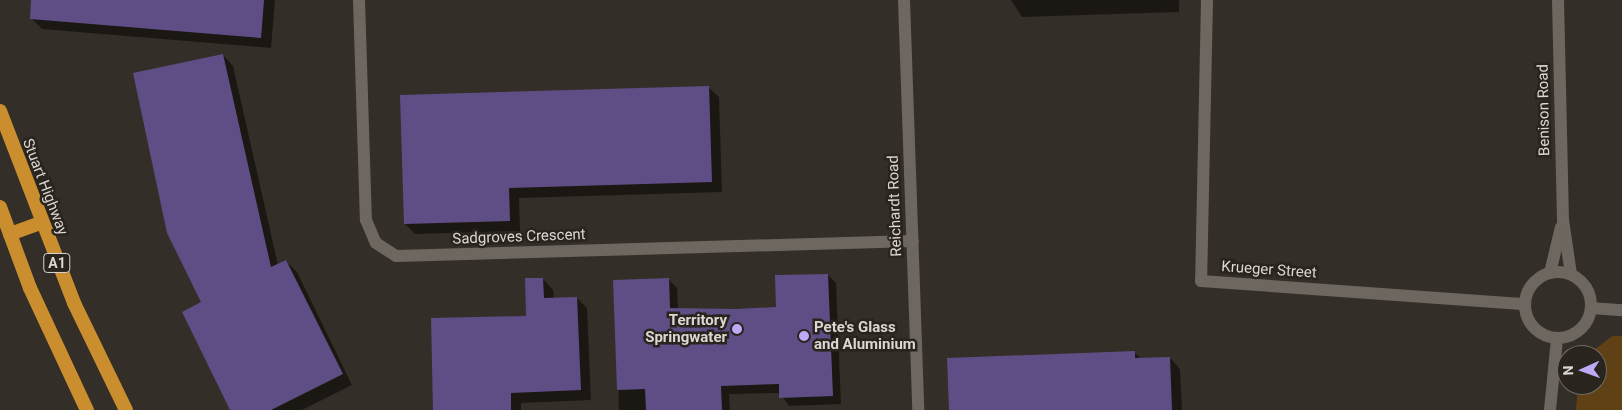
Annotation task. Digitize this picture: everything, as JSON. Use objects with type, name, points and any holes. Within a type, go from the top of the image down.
[{"type":"highway","name":"Stuart Highway","points":[[0,111],[41,223],[126,410]]},
{"type":"highway","name":"A1","points":[[0,207],[87,410]]},
{"type":"highway","points":[[10,234],[41,223]]},
{"type":"street","name":"Sadgroves Crescent","points":[[358,0],[366,220],[376,243],[396,256],[912,241]]},
{"type":"street","name":"Reichardt Road","points":[[904,0],[918,410]]},
{"type":"street","name":"Krueger Street","points":[[1207,0],[1201,281],[1525,304]]},
{"type":"street","name":"Benison Road","points":[[1558,0],[1563,220],[1571,274]]},
{"type":"street","name":"Benison Road","points":[[1550,273],[1563,220]]},
{"type":"street","points":[[1550,273],[1571,274],[1587,288],[1591,308],[1576,334],[1557,339],[1537,332],[1525,304],[1532,284],[1550,273]]},
{"type":"street","points":[[1591,308],[1622,310]]},
{"type":"street","points":[[1550,410],[1557,339]]},
{"type":"shaded area","points":[[1612,336],[1622,336],[1622,410],[1576,410],[1577,395],[1607,395],[1607,345],[1601,345]]},
{"type":"building","points":[[31,0],[264,0],[261,38],[30,19]]},
{"type":"building","points":[[223,54],[271,267],[286,260],[343,374],[271,410],[230,410],[182,312],[201,302],[167,233],[133,73]]},
{"type":"building","points":[[709,86],[712,182],[509,188],[510,221],[404,224],[400,95]]},
{"type":"building","points":[[828,274],[833,396],[779,398],[779,384],[721,386],[722,410],[646,410],[645,389],[617,390],[613,280],[669,278],[670,308],[737,309],[776,307],[775,275]]},
{"type":"building","points":[[525,278],[543,278],[544,298],[577,297],[581,390],[511,393],[511,410],[433,410],[431,318],[526,316]]},
{"type":"building","points":[[1135,351],[1135,358],[1170,357],[1172,410],[949,410],[947,358]]},
{"type":"place","name":"Territory Springwater","points":[[737,329]]},
{"type":"place","name":"Pete's Glass and Aluminium","points":[[804,336]]}]
